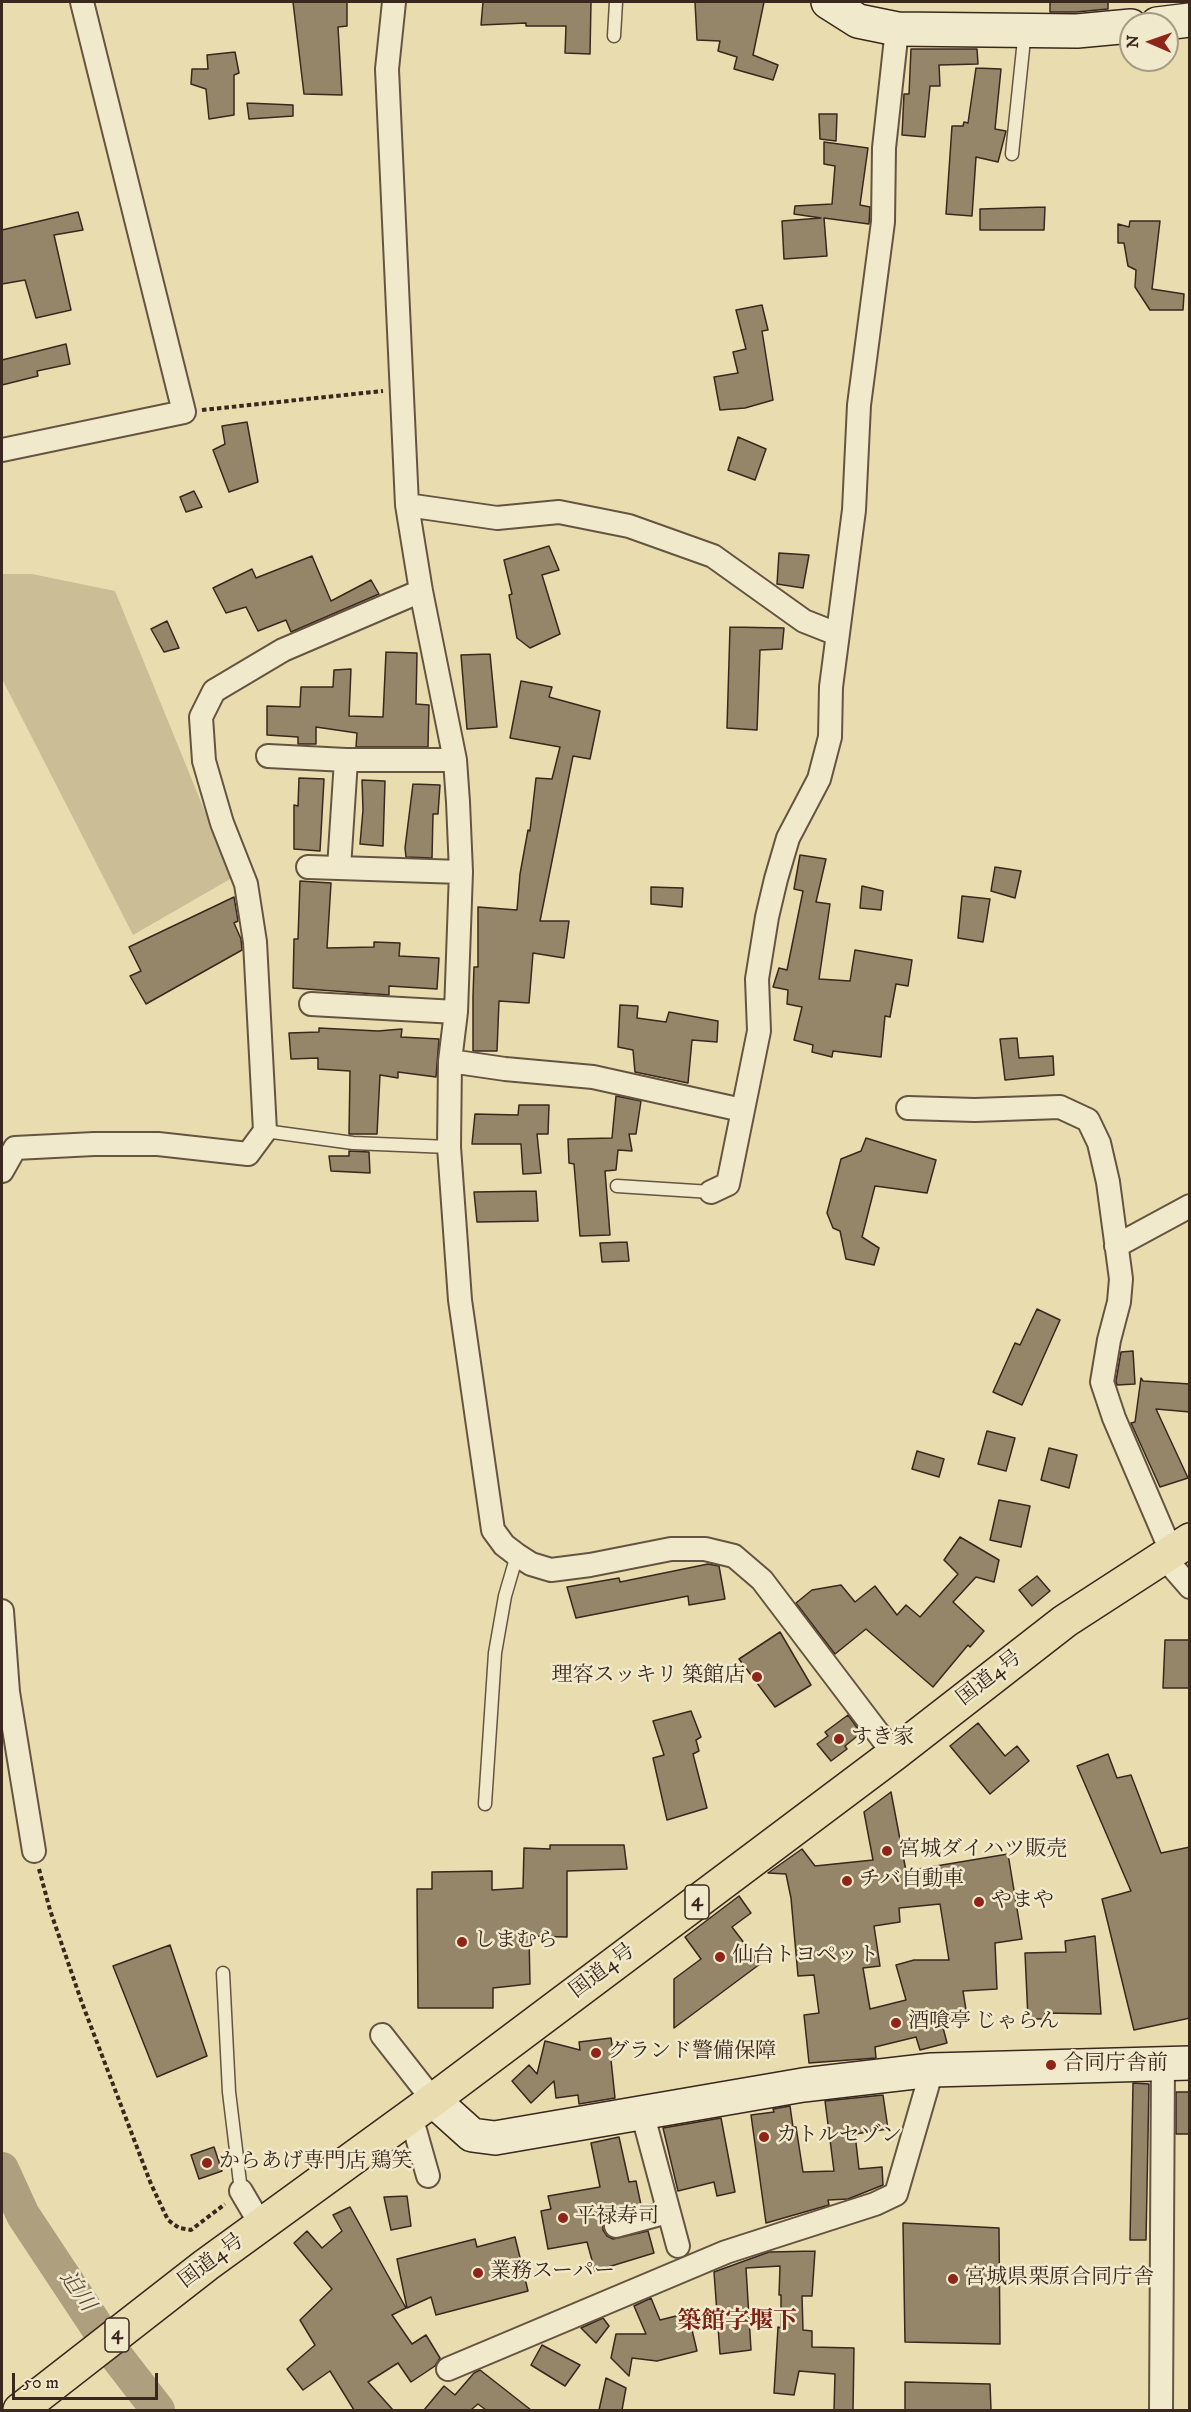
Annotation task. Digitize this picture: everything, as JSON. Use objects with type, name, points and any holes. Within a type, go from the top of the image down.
[{"type":"highway","name":"国道4号","points":[[24,2407],[206,2265],[422,2108],[894,1754],[1065,1622],[1175,1549]]},
{"type":"street","points":[[2,450],[184,412],[82,2]]},
{"type":"street","points":[[394,2],[387,69],[407,506],[421,591],[455,760],[461,872],[456,1012],[450,1061],[449,1147],[460,1300],[488,1508],[493,1530],[504,1545],[517,1555],[531,1564],[551,1570],[590,1565],[671,1548],[705,1549],[734,1556],[762,1580],[894,1754]]},
{"type":"street","points":[[828,2],[858,21],[897,29],[1077,31],[1119,27]]},
{"type":"street","points":[[711,1192],[728,1184],[759,1031],[757,979],[776,879],[789,838],[819,779],[831,736],[831,687],[854,510],[860,394],[883,222],[884,148],[897,29]]},
{"type":"street","points":[[407,506],[497,518],[559,512],[628,526],[713,556],[804,621],[837,634]]},
{"type":"street","points":[[2,1171],[15,1148],[158,1144],[248,1154],[265,1131],[255,942],[248,896],[246,884],[222,823],[204,761],[201,717],[214,691],[284,650],[421,591]]},
{"type":"street","points":[[268,756],[346,760],[455,760]]},
{"type":"street","points":[[339,868],[346,760]]},
{"type":"street","points":[[308,867],[461,872]]},
{"type":"street","points":[[310,1004],[456,1012]]},
{"type":"street","points":[[450,1061],[505,1069],[551,1071],[593,1077],[742,1110]]},
{"type":"street","points":[[908,1108],[975,1110],[1060,1107],[1088,1120],[1099,1143],[1108,1182],[1121,1279],[1119,1302],[1109,1340],[1102,1382],[1114,1418],[1175,1549],[1190,1587]]},
{"type":"street","points":[[1116,1246],[1190,1206]]},
{"type":"street","points":[[2,1611],[8,1692],[34,1851]]},
{"type":"street","points":[[382,2036],[422,2108],[428,2176]]},
{"type":"street","points":[[422,2108],[472,2135],[495,2138],[803,2085],[932,2070],[1176,2063],[1161,2410]]},
{"type":"street","points":[[448,2369],[726,2252],[875,2204],[896,2194],[932,2070]]},
{"type":"street","points":[[642,2112],[678,2246]]},
{"type":"street","points":[[241,2191],[261,2225]]},
{"type":"street","points":[[616,2226],[669,2212]]},
{"type":"lane","points":[[614,36],[616,2]]},
{"type":"lane","points":[[1012,154],[1025,30]]},
{"type":"lane","points":[[265,1131],[353,1143],[449,1147]]},
{"type":"lane","points":[[617,1186],[711,1192]]},
{"type":"lane","points":[[485,1804],[495,1653],[505,1596],[517,1555]]},
{"type":"lane","points":[[223,1973],[229,2092],[241,2191]]},
{"type":"path","points":[[184,412],[401,389]]},
{"type":"path","points":[[34,1851],[50,1910],[82,2003],[151,2184],[168,2220],[179,2228],[190,2230],[207,2218]]},
{"type":"shaded area","points":[[2,574],[32,574],[115,591],[232,878],[133,935],[2,679]]},
{"type":"building","points":[[293,2],[347,2],[347,26],[338,27],[342,95],[304,94]]},
{"type":"building","points":[[483,2],[591,2],[590,54],[565,53],[566,26],[526,26],[526,23],[481,25]]},
{"type":"building","points":[[695,2],[764,2],[753,55],[778,65],[773,80],[734,69],[737,57],[718,51],[720,41],[697,40]]},
{"type":"building","points":[[1050,2],[1108,2],[1108,9],[1050,12]]},
{"type":"building","points":[[911,49],[977,49],[978,64],[939,65],[940,86],[930,86],[925,137],[902,135],[904,94],[909,94]]},
{"type":"building","points":[[235,52],[239,73],[234,75],[234,115],[209,119],[206,89],[191,84],[192,69],[208,69],[207,55]]},
{"type":"building","points":[[976,68],[1001,69],[995,129],[1006,131],[998,162],[976,157],[972,216],[946,214],[952,126],[963,126],[964,122],[968,123]]},
{"type":"building","points":[[247,103],[293,105],[293,116],[249,119]]},
{"type":"building","points":[[819,114],[837,114],[836,141],[820,139]]},
{"type":"building","points":[[824,142],[868,148],[860,205],[870,207],[869,224],[824,218],[827,256],[784,259],[782,221],[821,218],[794,214],[795,206],[832,204],[835,166],[824,164]]},
{"type":"building","points":[[1045,207],[1044,230],[980,230],[980,209]]},
{"type":"building","points":[[78,212],[83,230],[54,235],[71,310],[36,318],[25,280],[2,284],[2,230]]},
{"type":"building","points":[[1130,221],[1160,221],[1152,289],[1184,294],[1183,310],[1150,310],[1135,287],[1136,270],[1128,266],[1124,243],[1118,243],[1118,224],[1129,227]]},
{"type":"building","points":[[762,305],[768,330],[762,331],[773,400],[745,408],[720,410],[714,377],[738,373],[733,352],[746,349],[736,310]]},
{"type":"building","points":[[66,344],[70,364],[37,371],[38,376],[2,385],[2,360]]},
{"type":"building","points":[[247,422],[258,482],[229,492],[213,450],[225,444],[222,426]]},
{"type":"building","points":[[738,437],[766,449],[755,480],[728,470]]},
{"type":"building","points":[[194,491],[202,507],[186,512],[180,497]]},
{"type":"building","points":[[549,546],[559,570],[542,575],[560,634],[530,648],[517,638],[509,595],[512,594],[504,560]]},
{"type":"building","points":[[779,553],[809,555],[803,588],[777,584]]},
{"type":"building","points":[[312,556],[331,601],[371,580],[379,594],[291,632],[286,620],[258,631],[246,607],[226,613],[213,588],[252,569],[256,578]]},
{"type":"building","points":[[167,621],[179,648],[164,652],[151,629]]},
{"type":"building","points":[[730,627],[784,628],[782,649],[760,650],[757,730],[727,728]]},
{"type":"building","points":[[386,652],[417,653],[416,704],[429,705],[428,747],[356,747],[357,733],[316,727],[316,744],[298,744],[298,737],[267,735],[267,706],[300,707],[301,687],[333,687],[334,670],[351,669],[349,716],[383,717]]},
{"type":"building","points":[[490,654],[497,727],[467,729],[461,655]]},
{"type":"building","points":[[521,681],[552,687],[549,697],[600,711],[590,759],[573,756],[540,921],[569,921],[564,958],[533,953],[529,1003],[499,1001],[497,1051],[473,1051],[474,967],[478,967],[478,907],[517,910],[520,874],[528,830],[530,831],[536,778],[552,779],[560,747],[510,738]]},
{"type":"building","points":[[299,778],[324,779],[320,851],[294,849],[294,805],[298,806]]},
{"type":"building","points":[[362,780],[385,781],[383,846],[360,844],[363,810]]},
{"type":"building","points":[[413,784],[440,785],[438,814],[433,814],[432,858],[406,857],[405,848]]},
{"type":"building","points":[[800,855],[826,859],[816,902],[830,904],[819,979],[850,981],[855,950],[912,960],[908,986],[896,984],[890,1017],[885,1016],[881,1057],[833,1051],[832,1057],[812,1052],[813,1045],[794,1040],[802,1007],[787,1004],[788,990],[773,987],[779,968],[787,970],[803,891],[794,889]]},
{"type":"building","points":[[995,867],[1021,871],[1015,898],[991,891]]},
{"type":"building","points":[[300,881],[331,883],[327,948],[374,947],[374,942],[400,943],[399,956],[439,958],[437,989],[389,986],[389,995],[293,988],[294,939],[298,939]]},
{"type":"building","points":[[862,886],[883,891],[881,910],[860,908]]},
{"type":"building","points":[[651,887],[683,888],[682,907],[651,904]]},
{"type":"building","points":[[962,896],[990,899],[983,942],[958,938]]},
{"type":"building","points":[[234,897],[238,921],[234,923],[241,939],[242,950],[146,1004],[130,976],[141,971],[129,947]]},
{"type":"building","points":[[620,1005],[638,1006],[637,1018],[666,1022],[669,1012],[718,1021],[717,1042],[692,1040],[688,1083],[635,1072],[633,1050],[618,1047]]},
{"type":"building","points":[[319,1028],[378,1031],[402,1029],[401,1037],[439,1039],[436,1077],[398,1072],[398,1078],[380,1075],[377,1134],[349,1134],[350,1071],[318,1069],[318,1058],[291,1059],[289,1033],[319,1032]]},
{"type":"building","points":[[1017,1038],[1019,1058],[1053,1056],[1054,1075],[1005,1080],[1000,1039]]},
{"type":"building","points":[[616,1096],[641,1101],[636,1134],[629,1134],[632,1151],[618,1150],[616,1170],[605,1171],[610,1235],[580,1236],[574,1164],[569,1163],[568,1139],[612,1138]]},
{"type":"building","points":[[519,1105],[549,1105],[548,1134],[537,1134],[541,1173],[523,1174],[521,1144],[472,1144],[475,1114],[518,1115]]},
{"type":"building","points":[[866,1138],[936,1160],[927,1193],[875,1186],[862,1237],[879,1248],[874,1265],[846,1259],[840,1231],[833,1228],[827,1213],[841,1159],[861,1151]]},
{"type":"building","points":[[349,1151],[369,1152],[370,1173],[331,1171],[329,1156],[349,1156]]},
{"type":"building","points":[[536,1191],[538,1221],[477,1222],[474,1192]]},
{"type":"building","points":[[627,1242],[629,1261],[602,1262],[600,1243]]},
{"type":"building","points":[[1037,1309],[1060,1320],[1022,1405],[993,1392],[1015,1343],[1020,1345]]},
{"type":"building","points":[[1133,1351],[1135,1384],[1117,1385],[1121,1352]]},
{"type":"building","points":[[1141,1378],[1143,1381],[1190,1384],[1190,1412],[1156,1409],[1188,1478],[1160,1487],[1131,1423],[1135,1422]]},
{"type":"building","points":[[987,1431],[1015,1438],[1006,1471],[978,1464]]},
{"type":"building","points":[[1049,1448],[1077,1455],[1069,1488],[1041,1480]]},
{"type":"building","points":[[917,1451],[944,1459],[939,1477],[912,1469]]},
{"type":"building","points":[[999,1500],[1030,1506],[1021,1547],[990,1540]]},
{"type":"building","points":[[960,1537],[999,1560],[994,1582],[976,1577],[953,1602],[984,1631],[970,1647],[968,1645],[933,1687],[866,1629],[835,1654],[796,1603],[812,1590],[841,1585],[855,1602],[875,1586],[897,1615],[906,1605],[920,1617],[958,1574],[944,1560]]},
{"type":"building","points":[[708,1564],[719,1566],[725,1599],[689,1605],[688,1596],[576,1618],[567,1587],[619,1578],[620,1582]]},
{"type":"building","points":[[1037,1576],[1050,1591],[1032,1606],[1019,1590]]},
{"type":"building","points":[[780,1632],[811,1685],[775,1707],[739,1659]]},
{"type":"building","points":[[1165,1640],[1190,1640],[1190,1688],[1163,1688]]},
{"type":"building","points":[[691,1711],[701,1737],[696,1740],[699,1751],[693,1754],[707,1808],[667,1820],[653,1758],[664,1755],[653,1721]]},
{"type":"building","points":[[848,1715],[861,1733],[845,1746],[847,1749],[831,1761],[817,1744],[828,1736],[825,1732]]},
{"type":"building","points":[[978,1723],[1005,1756],[1017,1746],[1029,1761],[990,1794],[950,1746]]},
{"type":"building","points":[[1108,1754],[1117,1778],[1131,1775],[1161,1853],[1190,1847],[1190,2018],[1134,2030],[1102,1899],[1131,1891],[1077,1766]]},
{"type":"building","points":[[891,1792],[906,1871],[1008,1854],[1022,1939],[995,1943],[997,1989],[963,1991],[967,2016],[941,2020],[947,2043],[920,2050],[916,2037],[875,2047],[876,2058],[809,2063],[804,2015],[819,2013],[814,1975],[798,1976],[791,1898],[786,1874],[768,1873],[802,1849],[815,1866],[873,1860],[864,1812]],"holes":[[[940,1904],[949,1960],[914,1960],[896,1965],[906,2000],[870,2009],[863,1968],[880,1966],[874,1926],[900,1922],[899,1908]]]},
{"type":"building","points":[[550,1845],[624,1845],[627,1869],[567,1871],[567,1937],[529,1936],[530,1984],[493,1988],[493,2008],[418,2008],[417,1889],[432,1889],[432,1872],[492,1871],[492,1890],[523,1888],[524,1848],[550,1849]]},
{"type":"building","points":[[739,1896],[751,1913],[732,1927],[760,1964],[674,2028],[674,1979],[701,1959],[685,1937]]},
{"type":"building","points":[[1095,1936],[1101,2014],[1045,2013],[1045,2019],[1028,2019],[1025,1953],[1066,1952],[1065,1941]]},
{"type":"building","points":[[170,1945],[207,2056],[157,2077],[113,1966]]},
{"type":"building","points":[[611,2038],[615,2098],[579,2104],[578,2095],[556,2098],[554,2081],[531,2103],[512,2081],[529,2065],[537,2074],[545,2041],[580,2050],[579,2042]]},
{"type":"building","points":[[1133,2083],[1149,2084],[1146,2240],[1130,2240]]},
{"type":"building","points":[[1176,2092],[1190,2092],[1190,2134],[1176,2134]]},
{"type":"building","points":[[883,2095],[888,2129],[855,2134],[859,2169],[882,2167],[883,2185],[848,2199],[828,2200],[829,2205],[766,2223],[751,2115],[774,2112],[773,2109],[790,2106],[793,2127],[796,2127],[803,2172],[834,2171],[825,2101]]},
{"type":"building","points":[[721,2118],[735,2192],[717,2196],[714,2182],[678,2191],[663,2128]]},
{"type":"building","points":[[619,2137],[629,2182],[636,2181],[641,2205],[607,2216],[603,2222],[603,2230],[613,2239],[648,2231],[654,2253],[595,2271],[587,2242],[548,2249],[541,2211],[551,2209],[548,2196],[600,2187],[591,2143]]},
{"type":"building","points":[[214,2147],[222,2171],[199,2179],[191,2155]]},
{"type":"building","points":[[407,2196],[411,2226],[391,2230],[384,2197]]},
{"type":"building","points":[[350,2207],[406,2308],[392,2315],[412,2344],[426,2335],[440,2358],[435,2366],[411,2382],[398,2363],[368,2382],[393,2410],[354,2410],[330,2371],[303,2390],[287,2369],[315,2345],[300,2320],[332,2289],[294,2243],[307,2231],[322,2248],[342,2231],[333,2215]]},
{"type":"building","points":[[903,2223],[999,2228],[1000,2344],[905,2342]]},
{"type":"building","points":[[515,2237],[528,2291],[436,2315],[431,2297],[407,2308],[397,2259],[475,2239],[477,2247]]},
{"type":"building","points":[[815,2251],[812,2296],[802,2296],[803,2330],[812,2331],[812,2347],[854,2348],[853,2410],[834,2410],[835,2374],[799,2371],[794,2395],[774,2393],[778,2327],[781,2328],[780,2266],[746,2268],[751,2350],[720,2354],[714,2272],[769,2252]]},
{"type":"building","points":[[651,2298],[660,2320],[688,2313],[697,2351],[657,2361],[632,2358],[629,2376],[611,2358],[616,2334],[646,2334],[634,2306]]},
{"type":"building","points":[[603,2318],[609,2326],[596,2343],[581,2328]]},
{"type":"building","points":[[542,2345],[580,2365],[565,2386],[531,2365]]},
{"type":"building","points":[[480,2370],[531,2410],[486,2410],[478,2404],[472,2409],[474,2410],[424,2410],[444,2386],[455,2395],[474,2373]]},
{"type":"building","points":[[606,2378],[626,2388],[622,2410],[599,2410]]},
{"type":"building","points":[[905,2382],[990,2384],[991,2410],[905,2410]]},
{"type":"waterway","name":"迫川","points":[[2,2169],[23,2215],[117,2357],[158,2410]]},
{"type":"place","name":"理容スッキリ 築館店","points":[[757,1677]]},
{"type":"place","name":"すき家","points":[[839,1739]]},
{"type":"place","name":"宮城ダイハツ販売","points":[[887,1851]]},
{"type":"place","name":"チバ自動車","points":[[847,1881]]},
{"type":"place","name":"やまや","points":[[979,1902]]},
{"type":"place","name":"しまむら","points":[[462,1942]]},
{"type":"place","name":"仙台トヨペット","points":[[720,1957]]},
{"type":"place","name":"酒喰亭 じゃらん","points":[[896,2023]]},
{"type":"place","name":"グランド警備保障","points":[[596,2053]]},
{"type":"place","name":"合同庁舎前","points":[[1051,2065]]},
{"type":"place","name":"カトルセゾン","points":[[764,2137]]},
{"type":"place","name":"からあげ専門店 鶏笑","points":[[207,2163]]},
{"type":"place","name":"平禄寿司","points":[[563,2218]]},
{"type":"place","name":"業務スーパー","points":[[478,2273]]},
{"type":"place","name":"宮城県栗原合同庁舎","points":[[953,2279]]},
{"type":"district","name":"築館字堰下","points":[[737,2323]]}]
